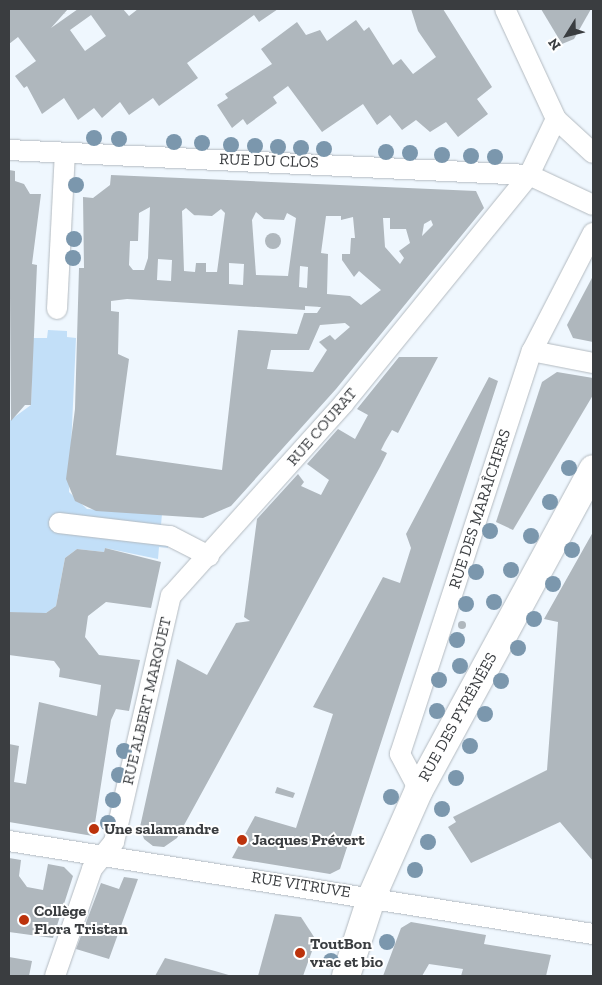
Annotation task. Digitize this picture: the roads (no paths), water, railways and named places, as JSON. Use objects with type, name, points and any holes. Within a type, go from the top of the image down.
[{"type":"main road","name":"RUE DES PYRÉNÉES","points":[[346,976],[372,896],[419,790],[593,469]]},
{"type":"street","points":[[505,9],[556,119],[593,153]]},
{"type":"street","name":"RUE COURAT","points":[[209,556],[344,403],[529,175],[556,119]]},
{"type":"street","name":"RUE DU CLOS","points":[[9,150],[529,175]]},
{"type":"street","points":[[57,309],[66,153]]},
{"type":"street","points":[[529,175],[593,205]]},
{"type":"street","name":"RUE DES MARAÎCHERS","points":[[419,790],[400,754],[532,352],[593,233]]},
{"type":"street","points":[[532,352],[593,363]]},
{"type":"street","points":[[59,522],[170,536],[209,556]]},
{"type":"street","name":"RUE ALBERT MARQUET","points":[[55,976],[92,869],[114,842],[171,596],[209,556]]},
{"type":"street","name":"RUE VITRUVE","points":[[9,841],[372,896],[593,934]]},
{"type":"place","name":"Une salamandre","points":[[94,829]]},
{"type":"place","name":"Jacques Prévert","points":[[242,840]]},
{"type":"place","name":"Collège Flora Tristan","points":[[24,920]]},
{"type":"place","name":"ToutBon vrac et bio","points":[[300,953]]}]
